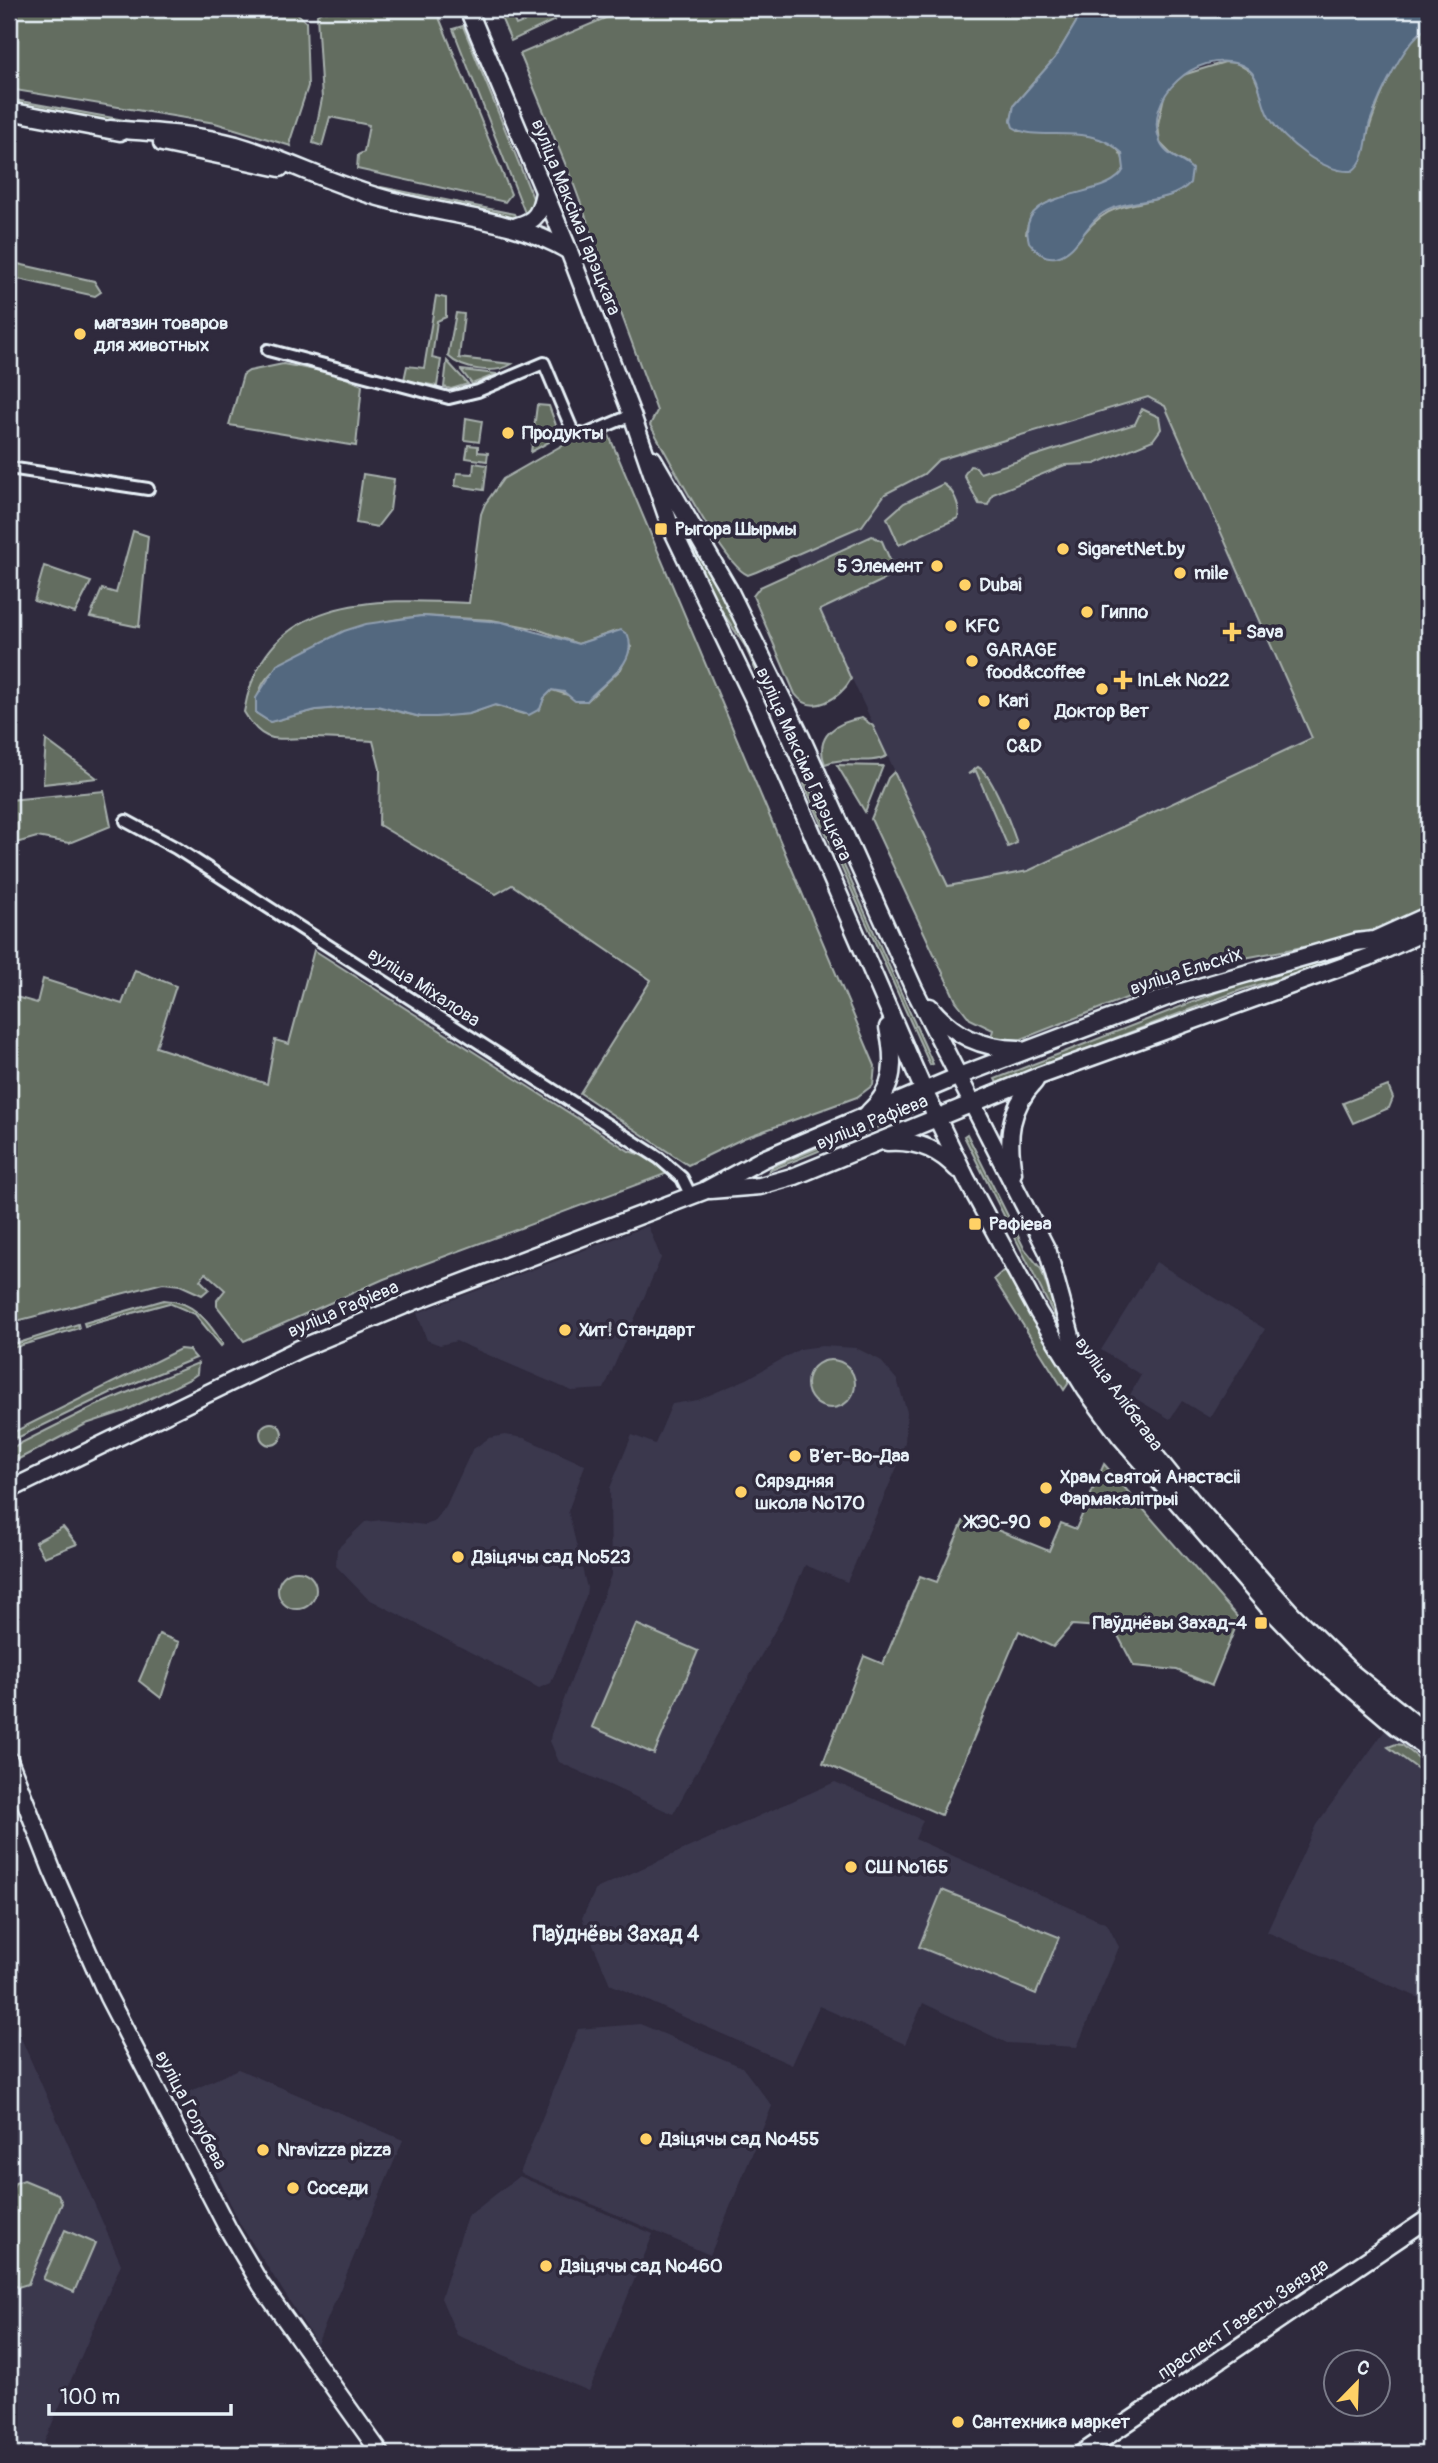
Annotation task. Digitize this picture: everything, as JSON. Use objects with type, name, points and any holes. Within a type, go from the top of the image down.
[{"type":"main road","name":"вуліца Максіма Гарэцкага","points":[[468,9],[569,251],[642,442],[670,525],[774,749],[927,1097]]},
{"type":"main road","points":[[9,111],[110,129],[208,139],[265,155],[391,201],[517,226],[545,237],[569,251]]},
{"type":"main road","points":[[517,226],[531,222],[536,217],[544,193]]},
{"type":"main road","name":"вуліца Максіма Гарэцкага","points":[[642,442],[669,483],[729,590],[801,737],[914,989],[959,1076]]},
{"type":"main road","points":[[774,749],[801,737]]},
{"type":"main road","name":"вуліца Ельскіх","points":[[959,1076],[1175,995],[1356,942],[1374,940],[1429,915]]},
{"type":"main road","points":[[973,1104],[1039,1076],[1369,957],[1429,930]]},
{"type":"main road","points":[[914,989],[941,1020],[969,1040],[1004,1048],[1026,1049]]},
{"type":"main road","points":[[862,1118],[878,1104],[892,1077],[891,1042],[883,1000]]},
{"type":"main road","name":"вуліца Рафіева","points":[[9,1490],[299,1349],[412,1302],[697,1194],[763,1159],[862,1118],[927,1097],[959,1076]]},
{"type":"main road","name":"вуліца Алібегава","points":[[959,1076],[1048,1252],[1074,1346],[1121,1416],[1195,1505],[1293,1615],[1352,1673],[1429,1735]]},
{"type":"main road","points":[[1016,1189],[1008,1140],[1010,1127],[1018,1102],[1039,1076]]},
{"type":"main road","name":"вуліца Алібегава","points":[[927,1097],[966,1178],[1055,1341],[1120,1436],[1272,1611],[1319,1660],[1396,1726],[1429,1750]]},
{"type":"main road","name":"вуліца Рафіева","points":[[697,1194],[775,1182],[973,1104]]},
{"type":"main road","points":[[870,1144],[901,1141],[922,1144],[946,1157],[966,1178]]},
{"type":"main road","name":"вуліца Голубева","points":[[9,1760],[52,1870],[108,1997],[228,2228],[261,2285],[381,2454]]},
{"type":"main road","name":"праспект Газеты Звязда","points":[[1081,2454],[1429,2218]]},
{"type":"street","points":[[268,350],[449,398],[478,391],[544,363],[573,432],[585,435],[632,415]]},
{"type":"street","points":[[9,468],[148,489]]},
{"type":"street","name":"вуліца Міхалова","points":[[126,821],[176,848],[659,1158],[697,1194]]},
{"type":"shaded area","points":[[1148,397],[1165,405],[1313,738],[1028,871],[948,886],[795,556],[866,523],[885,494],[924,474],[938,460]]},
{"type":"shaded area","points":[[648,1226],[661,1258],[604,1389],[572,1391],[456,1341],[440,1345],[427,1340],[417,1313]]},
{"type":"shaded area","points":[[1156,1262],[1265,1329],[1210,1418],[1182,1401],[1170,1419],[1130,1395],[1141,1375],[1101,1350]]},
{"type":"shaded area","points":[[822,1346],[856,1348],[880,1360],[897,1380],[907,1412],[905,1442],[897,1467],[847,1582],[805,1565],[784,1614],[673,1814],[559,1762],[550,1741],[551,1734],[611,1575],[610,1488],[632,1435],[655,1444],[672,1404],[698,1400],[747,1379],[800,1349]]},
{"type":"shaded area","name":"Дзіцячы сад №523","points":[[505,1435],[524,1438],[585,1465],[568,1511],[587,1588],[586,1596],[551,1683],[539,1688],[367,1598],[336,1566],[337,1549],[365,1522],[382,1520],[425,1525],[434,1522],[446,1506],[472,1450],[489,1438]]},
{"type":"shaded area","points":[[1386,1729],[1429,1765],[1429,2002],[1267,1932],[1316,1825]]},
{"type":"shaded area","points":[[835,1782],[923,1820],[915,1839],[1107,1924],[1119,1947],[1077,2047],[1007,2043],[923,2003],[905,2044],[819,2006],[792,2065],[610,1984],[582,1918],[596,1889]]},
{"type":"shaded area","points":[[9,2011],[121,2264],[39,2454],[9,2454]]},
{"type":"shaded area","name":"Дзіцячы сад №455","points":[[640,2024],[742,2067],[772,2106],[710,2255],[520,2173],[578,2029]]},
{"type":"shaded area","points":[[238,2069],[403,2140],[317,2344],[240,2224],[180,2096]]},
{"type":"shaded area","name":"Дзіцячы сад №460","points":[[519,2176],[653,2234],[589,2391],[457,2335],[441,2298],[467,2217]]},
{"type":"green space","points":[[9,9],[294,10],[306,22],[308,86],[290,141],[291,146],[215,123],[9,89]]},
{"type":"green space","points":[[487,9],[509,9],[516,25],[547,12],[551,12],[555,20],[511,41],[500,15]]},
{"type":"green space","points":[[606,9],[1084,9],[1055,58],[1014,105],[1011,121],[1019,131],[1066,132],[1100,139],[1113,145],[1122,155],[1124,169],[1115,180],[1103,187],[1055,200],[1041,207],[1031,218],[1026,234],[1077,242],[1110,211],[1176,193],[1187,164],[1173,156],[1160,143],[1158,124],[1165,92],[1183,75],[1225,62],[1236,63],[1253,73],[1275,126],[1286,137],[1338,170],[1364,150],[1379,101],[1397,62],[1418,34],[1429,28],[1429,909],[1381,932],[1213,964],[1019,1040],[991,1037],[993,1030],[970,1019],[956,1001],[871,819],[888,778],[894,772],[948,886],[1028,871],[1312,738],[1165,406],[1148,397],[938,460],[924,474],[885,494],[862,526],[748,575],[738,567],[711,531],[650,425],[657,411],[574,185],[520,54],[608,17]]},
{"type":"green space","points":[[436,10],[511,194],[505,202],[357,169],[358,155],[364,152],[369,125],[330,117],[322,146],[313,143],[322,99],[317,15],[323,11],[382,13]]},
{"type":"green space","points":[[463,26],[533,198],[534,206],[527,218],[453,29]]},
{"type":"green space","points":[[9,99],[179,130],[122,124],[9,104]]},
{"type":"green space","points":[[381,187],[514,214],[517,220],[379,190]]},
{"type":"green space","points":[[9,262],[94,281],[101,292],[95,296],[9,277]]},
{"type":"green space","points":[[436,296],[446,298],[446,317],[437,321],[432,358],[441,360],[437,386],[404,380],[407,366],[424,368]]},
{"type":"green space","points":[[456,313],[464,314],[459,358],[512,364],[488,370],[470,368],[448,356]]},
{"type":"green space","points":[[447,361],[468,384],[451,389],[444,387]]},
{"type":"green space","points":[[283,364],[337,374],[362,385],[356,446],[229,425],[243,375],[249,371]]},
{"type":"green space","points":[[461,370],[497,374],[472,384]]},
{"type":"green space","points":[[537,405],[549,406],[560,436],[531,452]]},
{"type":"green space","points":[[1142,409],[1159,417],[1161,429],[1153,440],[1095,464],[1065,465],[993,494],[988,505],[979,504],[964,475],[970,466],[976,467],[980,473],[1135,424]]},
{"type":"green space","points":[[466,418],[482,421],[479,442],[464,440]]},
{"type":"green space","points":[[608,433],[875,1066],[873,1085],[857,1097],[744,1138],[688,1165],[580,1093],[651,980],[512,885],[496,894],[379,825],[380,769],[373,741],[274,738],[259,731],[244,712],[256,673],[274,644],[299,624],[328,611],[361,604],[397,601],[469,603],[481,514],[485,504],[503,479],[575,438],[586,439]],"holes":[[[422,616],[492,620],[537,629],[578,644],[616,631],[631,647],[621,669],[587,701],[552,690],[544,698],[540,709],[523,714],[494,705],[469,714],[420,717],[377,706],[361,706],[316,710],[270,722],[256,713],[257,700],[266,679],[281,665],[326,641],[379,623]]]},
{"type":"green space","points":[[468,445],[478,446],[478,452],[488,453],[487,461],[466,458]]},
{"type":"green space","points":[[474,463],[487,465],[484,490],[455,486],[457,473],[473,474]]},
{"type":"green space","points":[[363,474],[394,479],[390,510],[377,527],[356,523]]},
{"type":"green space","points":[[943,484],[955,498],[958,518],[899,545],[887,518],[904,503]]},
{"type":"green space","points":[[678,517],[732,607],[777,710],[774,711],[745,646],[716,602]]},
{"type":"green space","points":[[133,531],[148,536],[139,627],[90,617],[102,589],[116,593]]},
{"type":"green space","points":[[872,536],[882,541],[896,574],[820,610],[851,679],[840,693],[826,702],[810,704],[802,701],[795,694],[753,596],[760,587]]},
{"type":"green space","points":[[44,566],[91,582],[75,613],[34,601]]},
{"type":"green space","points":[[862,718],[873,726],[887,756],[825,764],[822,746],[825,738],[836,727]]},
{"type":"green space","points":[[46,740],[97,778],[43,784]]},
{"type":"green space","points":[[837,765],[883,766],[865,812]]},
{"type":"green space","points":[[978,767],[989,779],[1006,813],[1017,843],[1008,847],[976,771],[968,774]]},
{"type":"green space","points":[[807,783],[933,1064],[930,1065],[804,784]]},
{"type":"green space","points":[[104,791],[111,826],[69,843],[37,837],[9,845],[9,800]]},
{"type":"green space","points":[[1366,947],[1364,953],[1241,990],[997,1083],[995,1079],[1239,984]]},
{"type":"green space","points":[[314,950],[629,1151],[653,1159],[668,1173],[384,1279],[244,1341],[217,1306],[217,1300],[225,1290],[206,1273],[200,1280],[209,1289],[202,1295],[180,1285],[163,1283],[9,1323],[9,995],[37,1003],[43,979],[122,1004],[135,970],[176,986],[156,1047],[267,1084],[275,1040],[289,1044]]},
{"type":"green space","points":[[1388,1086],[1393,1098],[1389,1108],[1353,1123],[1343,1103]]},
{"type":"green space","points":[[911,1109],[913,1113],[769,1171],[772,1167]]},
{"type":"green space","points":[[967,1134],[1024,1248],[1041,1269],[1062,1331],[964,1136]]},
{"type":"green space","points":[[1004,1270],[1068,1374],[1068,1384],[1064,1390],[994,1279]]},
{"type":"green space","points":[[164,1300],[192,1308],[206,1320],[223,1344],[221,1346],[195,1314],[169,1303],[85,1326],[84,1323]]},
{"type":"green space","points":[[78,1324],[79,1328],[9,1349],[9,1346]]},
{"type":"green space","points":[[180,1349],[189,1350],[196,1358],[110,1393],[9,1442],[9,1432],[10,1434]]},
{"type":"green space","points":[[831,1360],[848,1367],[855,1384],[848,1401],[831,1408],[814,1401],[807,1384],[814,1367]]},
{"type":"green space","points":[[198,1363],[197,1374],[190,1379],[125,1411],[86,1424],[9,1464],[9,1449],[95,1406]]},
{"type":"green space","points":[[271,1423],[279,1426],[282,1434],[279,1442],[271,1445],[263,1442],[260,1434],[263,1426]]},
{"type":"green space","points":[[1104,1464],[1239,1619],[1212,1685],[1177,1670],[1134,1666],[1114,1628],[1072,1625],[1053,1647],[1019,1631],[941,1815],[823,1763],[864,1656],[883,1664],[920,1576],[937,1582],[965,1517],[1049,1551],[1061,1523],[1076,1529]]},
{"type":"green space","points":[[63,1527],[77,1544],[44,1557],[35,1542]]},
{"type":"green space","points":[[297,1571],[310,1577],[316,1590],[310,1603],[297,1609],[284,1603],[278,1590],[284,1577]]},
{"type":"green space","points":[[636,1624],[698,1651],[654,1754],[592,1727]]},
{"type":"green space","points":[[159,1634],[179,1642],[161,1698],[139,1681]]},
{"type":"green space","points":[[1402,1745],[1429,1766],[1429,1777],[1388,1747]]},
{"type":"green space","points":[[942,1890],[1059,1937],[1036,1994],[919,1947]]},
{"type":"green space","points":[[24,2180],[58,2194],[62,2203],[28,2284],[18,2287],[9,2283],[9,2199],[15,2183]]},
{"type":"green space","points":[[65,2230],[95,2243],[74,2292],[43,2279]]},
{"type":"water","points":[[1084,9],[1429,9],[1429,28],[1412,42],[1394,69],[1370,122],[1361,161],[1352,171],[1329,167],[1317,161],[1284,136],[1269,117],[1256,80],[1247,68],[1223,61],[1206,64],[1191,71],[1177,81],[1166,94],[1159,109],[1157,125],[1162,147],[1192,169],[1190,183],[1171,195],[1124,205],[1103,213],[1070,250],[1056,257],[1048,257],[1037,251],[1029,242],[1028,224],[1035,211],[1065,196],[1101,186],[1115,179],[1124,169],[1122,153],[1109,143],[1079,135],[1023,132],[1013,127],[1011,121],[1014,105],[1055,58]]},
{"type":"water","points":[[422,616],[502,622],[578,644],[621,630],[628,635],[630,646],[628,655],[617,672],[587,701],[575,701],[564,692],[552,690],[544,698],[540,709],[529,715],[495,705],[469,714],[436,717],[421,717],[377,706],[316,710],[270,722],[256,713],[256,698],[277,665],[344,631],[366,624]]},
{"type":"place","name":"магазин товаров для животных","points":[[80,334]]},
{"type":"place","name":"Продукты","points":[[508,433]]},
{"type":"place","name":"Рыгора Шырмы","points":[[661,529]]},
{"type":"place","name":"SigaretNet.by","points":[[1063,549]]},
{"type":"place","name":"5 Элемент","points":[[937,566]]},
{"type":"place","name":"mile","points":[[1180,573]]},
{"type":"place","name":"Dubai","points":[[965,585]]},
{"type":"place","name":"Гиппо","points":[[1087,612]]},
{"type":"place","name":"KFC","points":[[951,626]]},
{"type":"place","name":"Sava","points":[[1232,632]]},
{"type":"place","name":"GARAGE food&coffee","points":[[972,661]]},
{"type":"place","name":"InLek №22","points":[[1123,680]]},
{"type":"place","name":"Доктор Вет","points":[[1102,689]]},
{"type":"place","name":"Kari","points":[[984,701]]},
{"type":"place","name":"C&D","points":[[1024,724]]},
{"type":"place","name":"Рафіева","points":[[975,1224]]},
{"type":"place","name":"Хит! Стандарт","points":[[565,1330]]},
{"type":"place","name":"Вʼет-Во-Даа","points":[[795,1456]]},
{"type":"place","name":"Храм святой Анастасіі Фармакалітрыі","points":[[1046,1488]]},
{"type":"place","name":"Сярэдняя школа №170","points":[[741,1492]]},
{"type":"place","name":"ЖЭС-90","points":[[1045,1522]]},
{"type":"place","name":"Дзіцячы сад №523","points":[[458,1557]]},
{"type":"place","name":"Паўднёвы Захад-4","points":[[1261,1623]]},
{"type":"place","name":"СШ №165","points":[[851,1867]]},
{"type":"place","name":"Дзіцячы сад №455","points":[[646,2139]]},
{"type":"place","name":"Nravizza pizza","points":[[263,2150]]},
{"type":"place","name":"Соседи","points":[[293,2188]]},
{"type":"place","name":"Дзіцячы сад №460","points":[[546,2266]]},
{"type":"place","name":"Сантехника маркет","points":[[958,2422]]},
{"type":"district","name":"Паўднёвы Захад 4","points":[[616,1934]]}]
